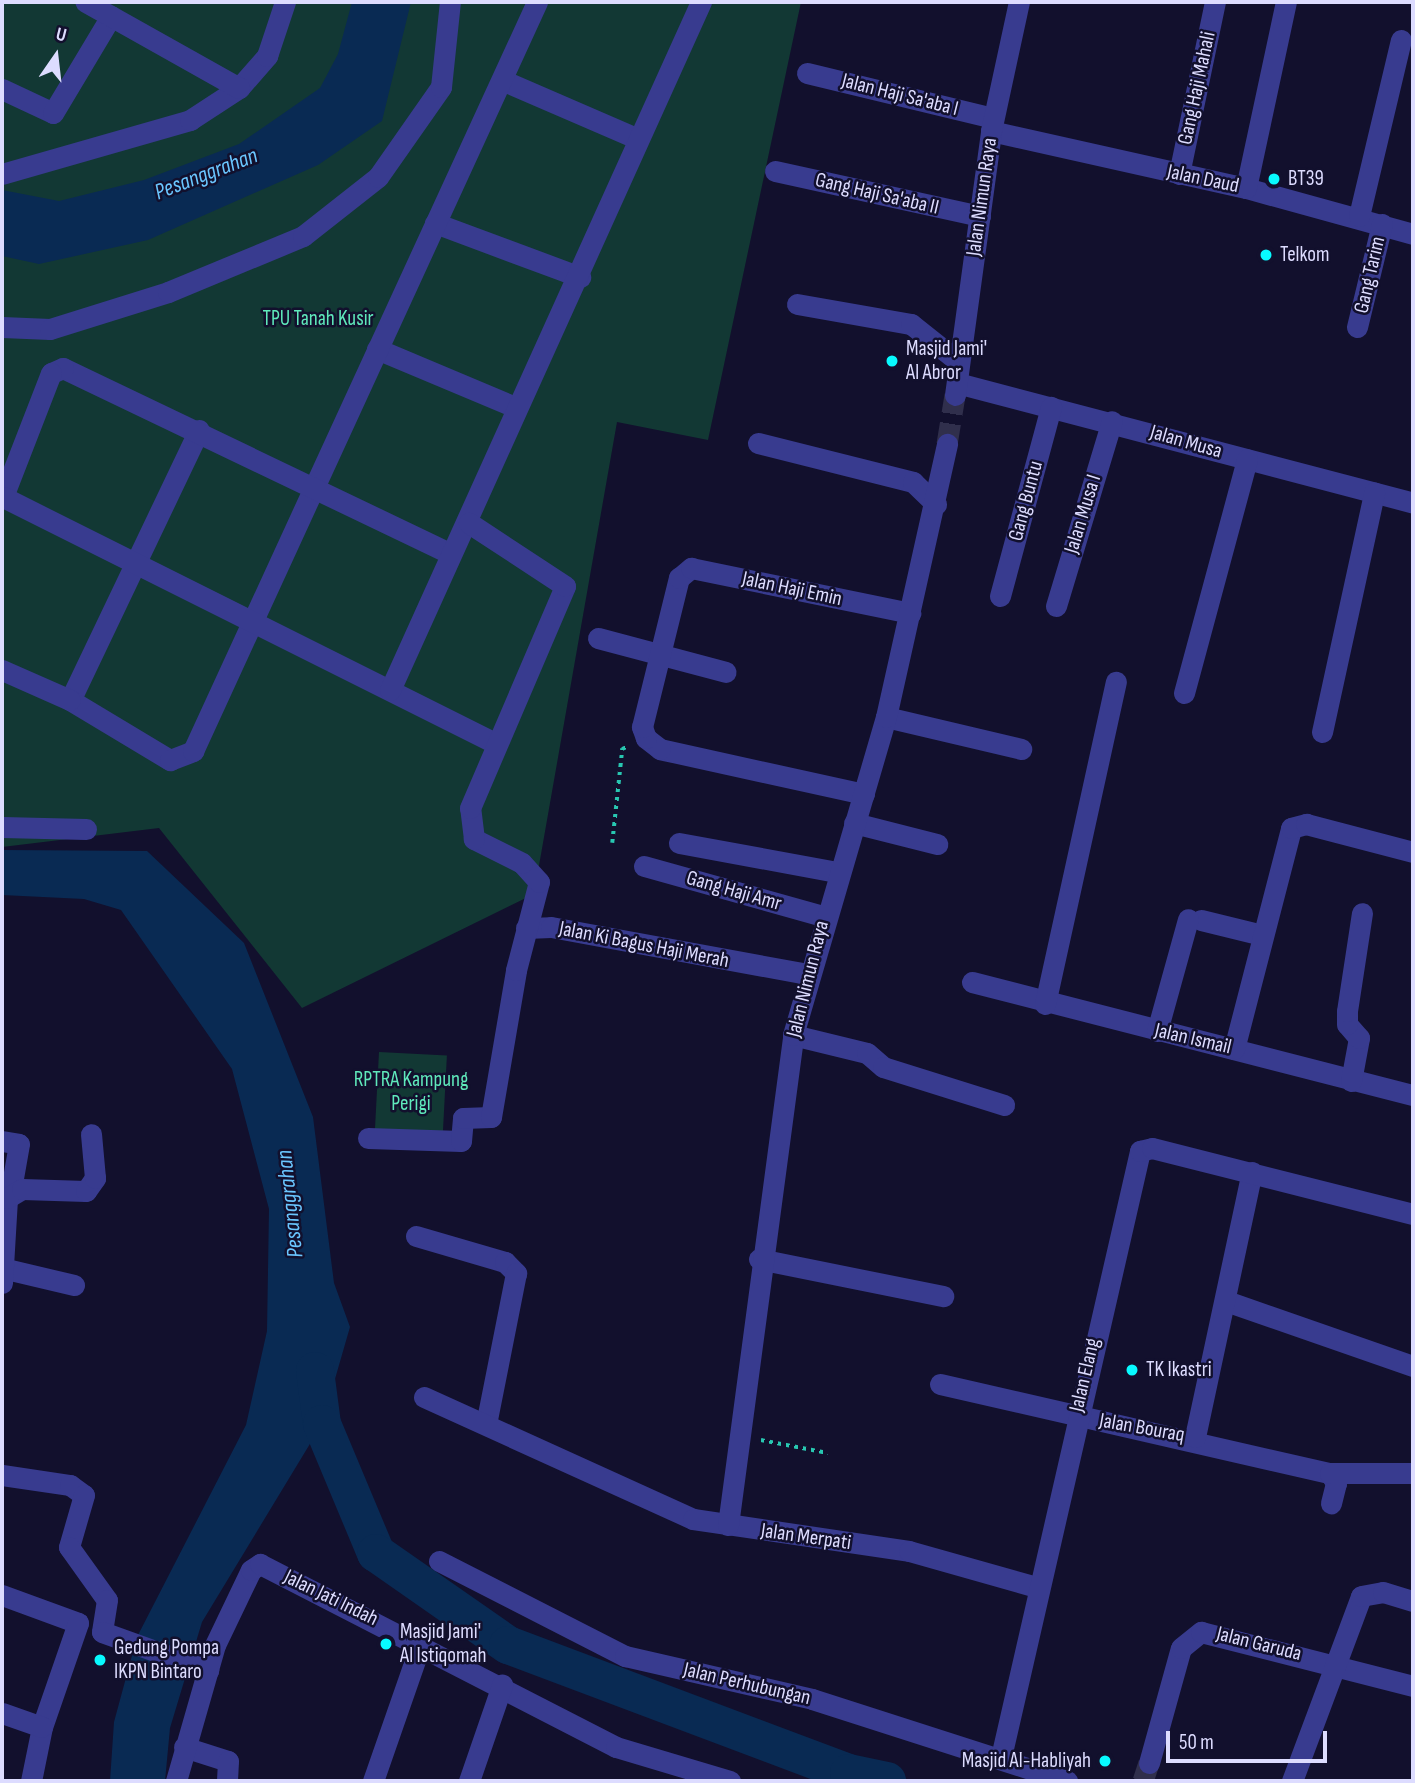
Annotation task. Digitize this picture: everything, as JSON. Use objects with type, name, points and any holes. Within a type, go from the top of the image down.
[{"type":"street","points":[[86,2],[239,88]]},
{"type":"street","points":[[2,174],[190,120],[239,88],[267,56],[285,2]]},
{"type":"street","points":[[2,327],[50,329],[168,292],[303,236],[378,177],[441,87],[450,2]]},
{"type":"street","points":[[2,670],[70,701],[170,760],[183,759],[193,751],[435,223],[504,81],[537,2]]},
{"type":"street","name":"Jalan Nimun Raya","points":[[956,389],[992,124],[1019,2]]},
{"type":"street","name":"Gang Haji Mahali","points":[[1180,174],[1215,2]]},
{"type":"street","points":[[1246,188],[1286,2]]},
{"type":"street","points":[[390,690],[447,552],[469,523],[515,407],[580,276],[696,4]]},
{"type":"street","points":[[2,89],[53,113],[111,16]]},
{"type":"street","points":[[1359,216],[1401,40]]},
{"type":"street","name":"Jalan Haji Sa'aba I","points":[[807,73],[992,124]]},
{"type":"street","points":[[504,81],[638,139]]},
{"type":"street","name":"Jalan Daud","points":[[992,124],[1180,174],[1359,216],[1413,234]]},
{"type":"street","name":"Gang Haji Sa'aba II","points":[[775,171],[980,216]]},
{"type":"street","points":[[435,223],[580,276]]},
{"type":"street","name":"Gang Tarim","points":[[1357,327],[1382,224]]},
{"type":"street","points":[[797,304],[911,324],[960,362]]},
{"type":"street","points":[[377,349],[515,407]]},
{"type":"street","points":[[447,552],[199,430],[58,369],[2,498],[138,563],[252,626],[390,690],[497,744]]},
{"type":"street","name":"Jalan Musa","points":[[956,389],[1112,421],[1413,503]]},
{"type":"street","name":"Gang Buntu","points":[[1000,596],[1051,407]]},
{"type":"street","name":"Jalan Musa I","points":[[1056,606],[1112,421]]},
{"type":"street","points":[[70,701],[199,430]]},
{"type":"street","points":[[758,443],[913,482],[936,504]]},
{"type":"street","name":"Jalan Nimun Raya","points":[[728,1525],[735,1435],[793,1035],[823,916],[864,794],[886,716],[936,504],[947,444]]},
{"type":"street","points":[[1184,692],[1247,459]]},
{"type":"street","points":[[1322,732],[1374,493]]},
{"type":"street","points":[[368,1138],[461,1141],[463,1118],[490,1120],[538,875],[474,839],[470,808],[565,586],[469,523]]},
{"type":"street","name":"Jalan Haji Emin","points":[[659,657],[679,578],[691,568],[910,613]]},
{"type":"street","points":[[598,638],[659,657],[726,672]]},
{"type":"street","points":[[659,657],[642,727],[651,744],[864,794]]},
{"type":"street","points":[[1045,1004],[1116,682]]},
{"type":"street","points":[[886,716],[1021,749]]},
{"type":"street","points":[[854,823],[937,844]]},
{"type":"street","points":[[1234,1049],[1292,823],[1306,824],[1413,852]]},
{"type":"street","points":[[2,827],[86,829]]},
{"type":"street","points":[[679,842],[837,872]]},
{"type":"street","name":"Gang Haji Amr","points":[[644,866],[823,916]]},
{"type":"street","points":[[1350,1081],[1359,1038],[1347,1024],[1347,1011],[1362,913]]},
{"type":"street","points":[[1157,1031],[1195,919],[1262,936]]},
{"type":"street","name":"Jalan Ki Bagus Haji Merah","points":[[526,928],[551,927],[807,974]]},
{"type":"street","name":"Jalan Ismail","points":[[972,982],[1045,1004],[1413,1095]]},
{"type":"street","points":[[793,1035],[867,1054],[883,1068],[1004,1105]]},
{"type":"street","points":[[10,1195],[22,1189],[86,1191],[94,1178],[91,1134]]},
{"type":"street","points":[[2,1141],[19,1144],[10,1195],[2,1273],[74,1285]]},
{"type":"street","name":"Jalan Elang","points":[[1035,1587],[1134,1163],[1140,1151],[1152,1148],[1252,1172]]},
{"type":"street","points":[[1252,1172],[1413,1214]]},
{"type":"street","name":"Jalan Bouraq","points":[[940,1384],[1076,1415],[1195,1437],[1252,1172]]},
{"type":"street","points":[[416,1236],[505,1262],[516,1272],[486,1424]]},
{"type":"street","points":[[759,1259],[943,1296]]},
{"type":"street","points":[[1226,1301],[1413,1366]]},
{"type":"street","name":"Jalan Merpati","points":[[424,1396],[656,1506],[728,1525],[909,1551],[1035,1587]]},
{"type":"street","points":[[1195,1437],[1330,1473],[1413,1473]]},
{"type":"street","points":[[1330,1473],[1336,1483],[1331,1503]]},
{"type":"street","points":[[2,1475],[70,1485],[84,1496],[69,1547],[107,1600],[102,1632],[200,1667]]},
{"type":"street","name":"Jalan Perhubungan","points":[[439,1561],[625,1656],[812,1699],[1001,1757],[1067,1781]]},
{"type":"street","name":"Jalan Jati Indah","points":[[176,1781],[200,1667],[251,1570],[260,1564],[421,1643],[616,1747],[730,1781]]},
{"type":"street","points":[[1001,1757],[1035,1587]]},
{"type":"street","points":[[1292,1781],[1361,1596],[1383,1592],[1413,1601]]},
{"type":"street","points":[[2,1595],[78,1623],[42,1727],[31,1781]]},
{"type":"street","name":"Jalan Garuda","points":[[1149,1763],[1181,1648],[1192,1636],[1223,1633],[1413,1686]]},
{"type":"street","points":[[373,1781],[421,1643]]},
{"type":"street","points":[[469,1781],[502,1685]]},
{"type":"street","points":[[2,1713],[42,1727]]},
{"type":"street","points":[[184,1747],[228,1761],[227,1781]]},
{"type":"path","points":[[612,843],[622,749],[651,744]]},
{"type":"path","points":[[735,1435],[828,1453]]},
{"type":"green space","name":"TPU Tanah Kusir","points":[[2,2],[801,2],[708,440],[617,422],[534,894],[302,1008],[159,828],[2,847]]},
{"type":"green space","name":"RPTRA Kampung Perigi","points":[[379,1052],[447,1056],[443,1132],[375,1129]]},
{"type":"water","name":"Pesanggrahan","points":[[352,2],[411,2],[382,121],[318,165],[148,240],[39,264],[2,256],[2,190],[59,201],[144,180],[239,144],[320,88],[338,54]]},
{"type":"water","name":"Pesanggrahan","points":[[2,850],[147,851],[244,943],[313,1117],[334,1283],[350,1327],[322,1424],[202,1622],[170,1728],[165,1781],[110,1781],[114,1722],[137,1637],[246,1425],[267,1331],[269,1209],[232,1069],[121,910],[84,899],[2,895]]},
{"type":"waterway","points":[[315,1371],[322,1424],[376,1553],[508,1645],[849,1773],[887,1781]]},
{"type":"tunnel","points":[[947,444],[955,395]]},
{"type":"tunnel","points":[[1143,1781],[1149,1763]]},
{"type":"place","name":"BT39","points":[[1274,179]]},
{"type":"place","name":"Telkom","points":[[1266,255]]},
{"type":"place","name":"Masjid Jami' Al Abror","points":[[892,361]]},
{"type":"place","name":"TK Ikastri","points":[[1132,1370]]},
{"type":"place","name":"Masjid Jami' Al Istiqomah","points":[[386,1644]]},
{"type":"place","name":"Gedung Pompa IKPN Bintaro","points":[[100,1660]]},
{"type":"place","name":"Masjid Al-Habliyah","points":[[1105,1761]]}]
